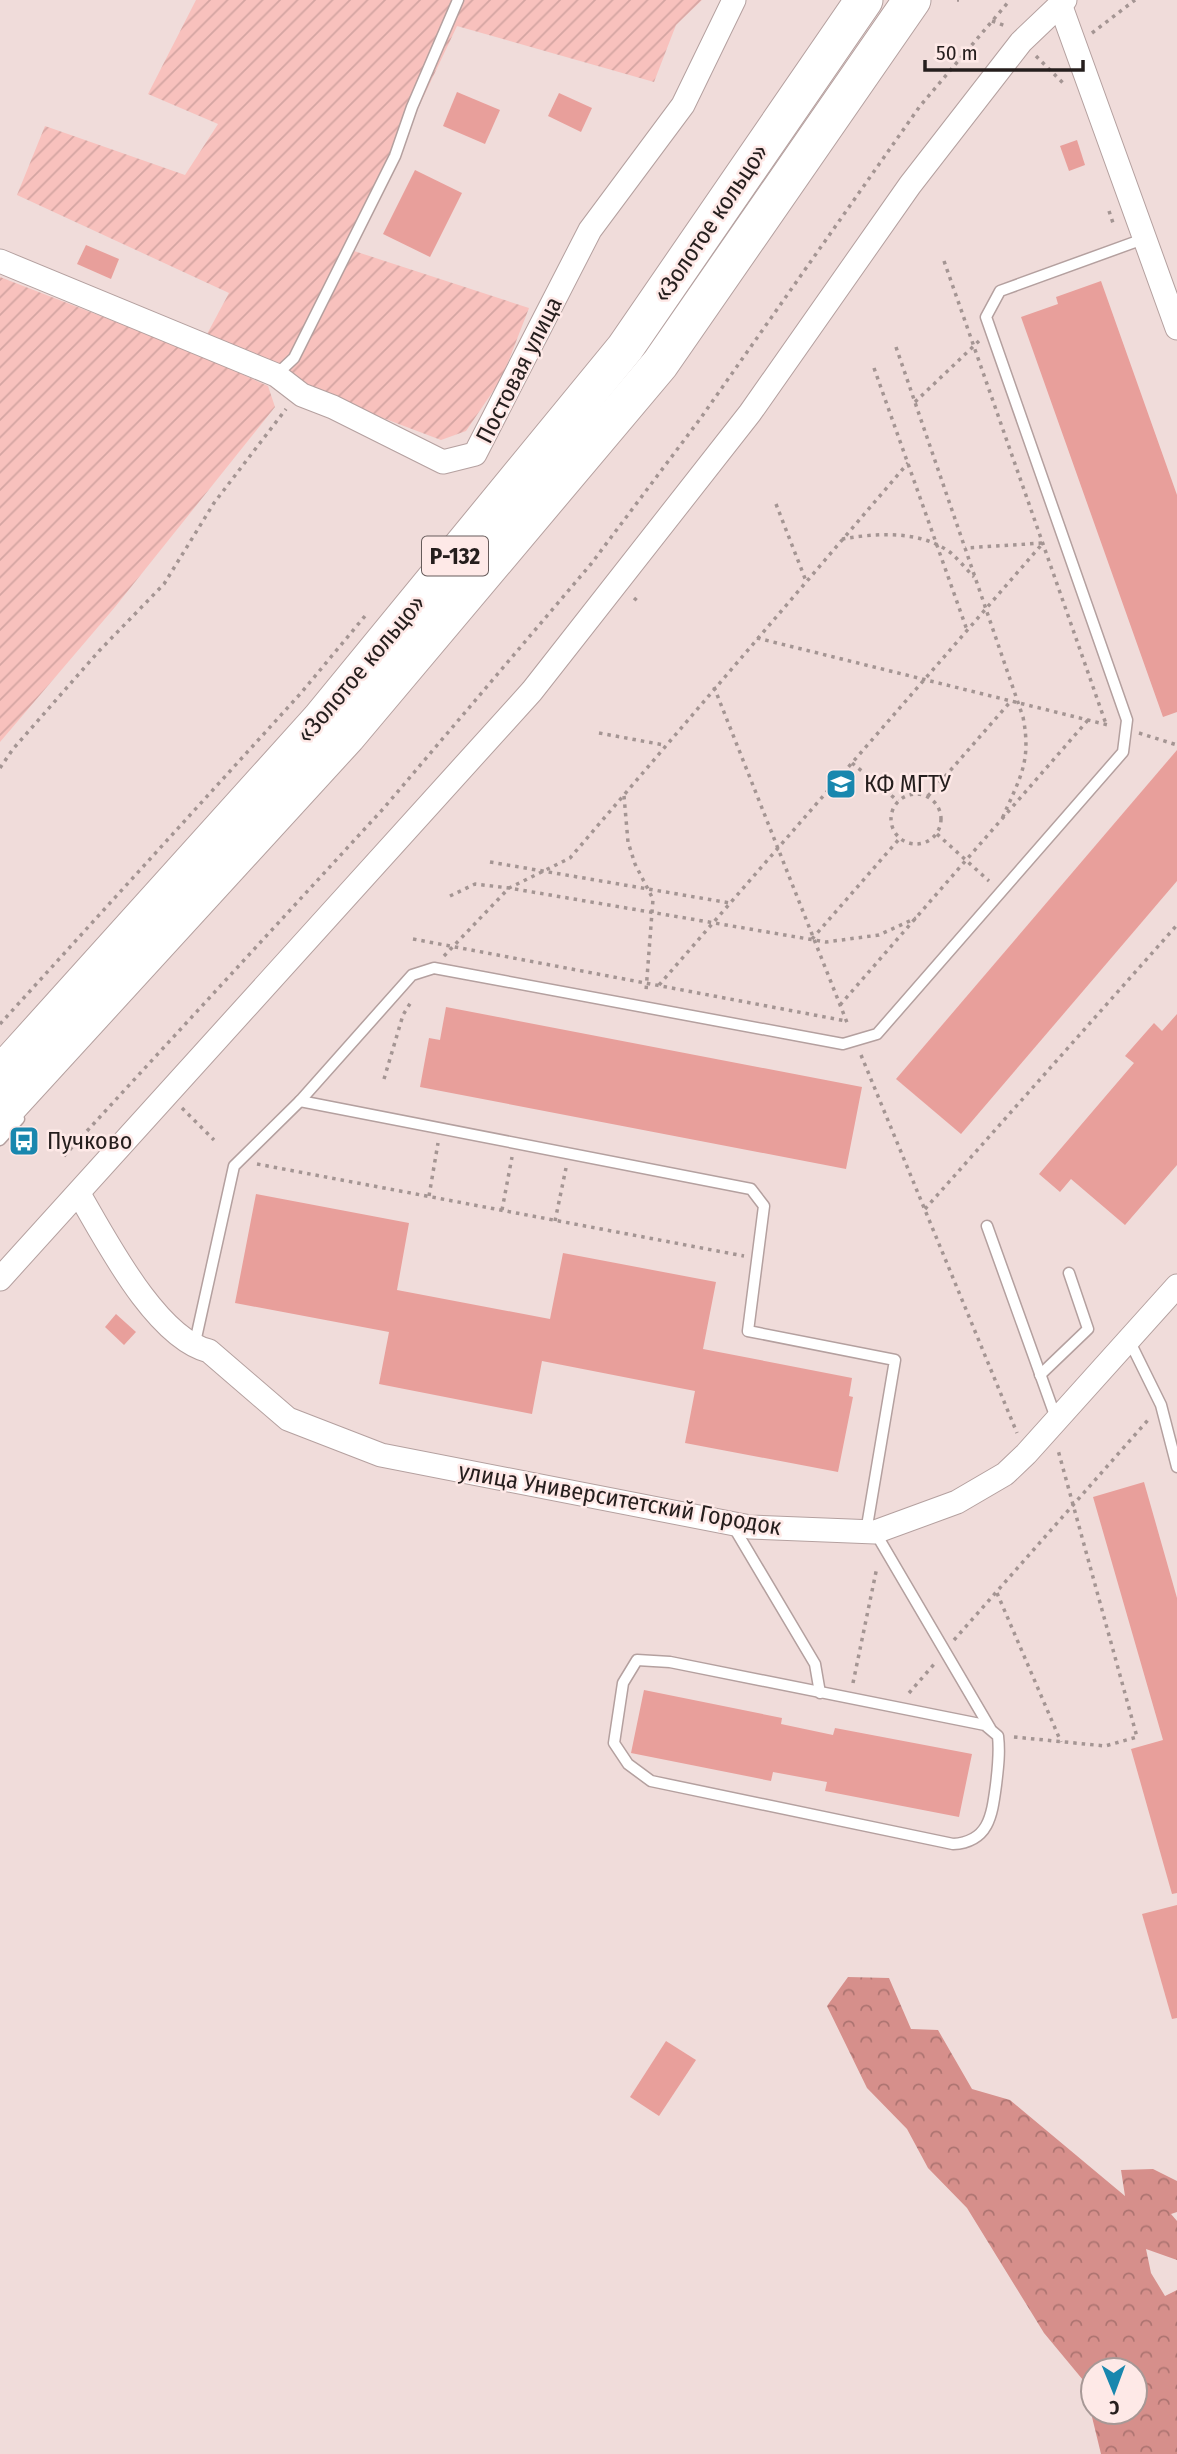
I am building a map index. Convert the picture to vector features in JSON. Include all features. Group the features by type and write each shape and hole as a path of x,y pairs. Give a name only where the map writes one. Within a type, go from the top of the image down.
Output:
{"highway":[{"name":"«Золотое кольцо»","path":"0,1075 320,720 625,348 864,0"},
{"name":"«Золотое кольцо»","path":"52,1056 347,736 660,364 912,0"},
{"name":"Р-132","path":"15,1110 52,1056"}],"street":[{"name":"Постовая улица","path":"0,261 276,375 302,395 333,407 443,462 475,454 590,230 683,105 734,0"},
{"path":"0,1279 532,691 750,413 910,185 1021,42 1063,2 1146,238 1172,299 1177,328"},
{"name":"улица Университетский Городок","path":"79,1194 133,1285 162,1319 194,1347 209,1351 288,1419 381,1455 732,1524 815,1532 875,1535 957,1502 1005,1474 1054,1424 1177,1286"}],"lane":[{"path":"276,375 294,358 395,156 412,107 458,0"},
{"path":"194,1347 234,1166 300,1101 412,975 434,968 843,1044 855,1041 877,1034 1123,752 1127,720 986,317 1000,290 1146,238"},
{"path":"38,1095 52,1056"},
{"path":"300,1101 751,1189 764,1206 748,1331 895,1360 875,1535 995,1733 999,1758 992,1818 973,1841 953,1844 651,1781 628,1764 614,1743 623,1683 637,1660 670,1662 985,1725 995,1733"},
{"path":"0,1140 15,1110"},
{"path":"987,1226 1040,1375 1054,1424"},
{"path":"1040,1375 1088,1329 1069,1273"},
{"path":"1129,1340 1161,1405 1177,1467"},
{"path":"732,1524 815,1664 820,1693"}],"path":[{"path":"64,1156 383,809 591,564 701,419 920,106 1010,0"},
{"path":"1090,34 1135,0"},
{"path":"992,21 1010,27 1021,42 1065,84 1070,97"},
{"path":"1105,200 1114,226"},
{"path":"944,261 1107,724"},
{"path":"915,402 991,330"},
{"path":"896,347 1018,702 1028,742 1027,761 1002,819"},
{"path":"874,368 967,630"},
{"path":"0,768 13,749 99,651 164,584 214,503 285,410 302,395"},
{"path":"384,1079 403,1014 451,946 509,888 570,858 908,463"},
{"path":"776,504 806,581"},
{"path":"842,539 894,535 925,540 950,552 975,579"},
{"path":"965,548 1042,543"},
{"path":"659,985 1042,543"},
{"path":"0,1024 300,693 372,608"},
{"path":"757,638 1107,724 1177,745"},
{"path":"714,687 812,939 1026,1454"},
{"path":"928,796 1012,701"},
{"path":"840,1005 1088,720"},
{"path":"599,733 664,745"},
{"path":"852,763 898,801"},
{"path":"904,795 928,796 942,812 937,834 916,846 895,836 889,813 898,801 904,795"},
{"path":"624,796 628,842 653,899 645,1007"},
{"path":"937,834 1001,892"},
{"path":"812,939 900,838"},
{"path":"490,862 646,886 730,903"},
{"path":"450,896 475,884 509,888 812,939 856,940 879,935 916,918"},
{"path":"925,1209 1177,925"},
{"path":"413,939 846,1021"},
{"path":"429,1196 438,1139 451,1142"},
{"path":"501,1151 513,1154 502,1210"},
{"path":"240,1160 746,1257 748,1245"},
{"path":"555,1221 566,1164"},
{"path":"896,1707 1161,1405"},
{"path":"995,1733 1105,1746 1137,1737 1072,1504 1054,1424"},
{"path":"850,1698 875,1535"},
{"path":"996,1592 1061,1742"}],"green space":[{"path":"848,1977 889,1978 911,2029 938,2030 972,2089 1010,2100 1125,2196 1121,2170 1153,2169 1177,2181 1177,2212 1171,2214 1177,2221 1177,2260 1146,2249 1151,2273 1165,2296 1177,2290 1177,2454 1101,2454 1094,2426 1149,2426 1149,2356 1079,2356 1079,2375 1044,2333 967,2208 928,2168 907,2129 867,2088 827,2006"}],"shaded area":[{"path":"196,0 702,0 676,25 654,82 457,26 351,250 529,308 502,378 466,431 441,440 298,386 274,362 206,336 229,293 17,195 45,126 185,175 218,124 148,94"},
{"path":"0,277 191,351 268,386 275,407 115,607 0,742"}],"building":[{"path":"457,92 500,110 485,144 443,126"},
{"path":"559,93 592,108 581,132 548,116"},
{"path":"1077,140 1085,165 1069,171 1060,146"},
{"path":"415,170 462,193 430,257 383,234"},
{"path":"86,245 119,259 111,279 77,264"},
{"path":"1101,281 1177,495 1177,712 1163,717 1021,317 1058,304 1056,297"},
{"path":"1177,750 1177,881 961,1134 896,1079"},
{"path":"446,1007 862,1087 846,1169 420,1087 429,1038 440,1040"},
{"path":"1177,1014 1177,1165 1125,1225 1071,1179 1060,1192 1039,1174 1134,1063 1125,1056 1154,1023 1162,1031"},
{"path":"256,1194 409,1223 397,1290 550,1319 563,1253 716,1282 703,1349 852,1378 849,1396 853,1397 838,1472 685,1443 695,1391 542,1361 532,1414 379,1384 389,1332 235,1303"},
{"path":"116,1314 136,1332 124,1345 105,1327"},
{"path":"1144,1482 1177,1598 1177,1893 1172,1894 1131,1749 1163,1740 1093,1497"},
{"path":"644,1690 782,1718 781,1724 833,1735 835,1728 972,1754 959,1817 825,1791 827,1782 773,1772 771,1781 631,1753"},
{"path":"1177,1905 1177,2018 1172,2019 1142,1914"},
{"path":"666,2041 696,2060 659,2116 630,2097"}],"place":[{"name":"КФ МГТУ","path":"841,784"},
{"name":"Пучково","path":"24,1141"}]}
